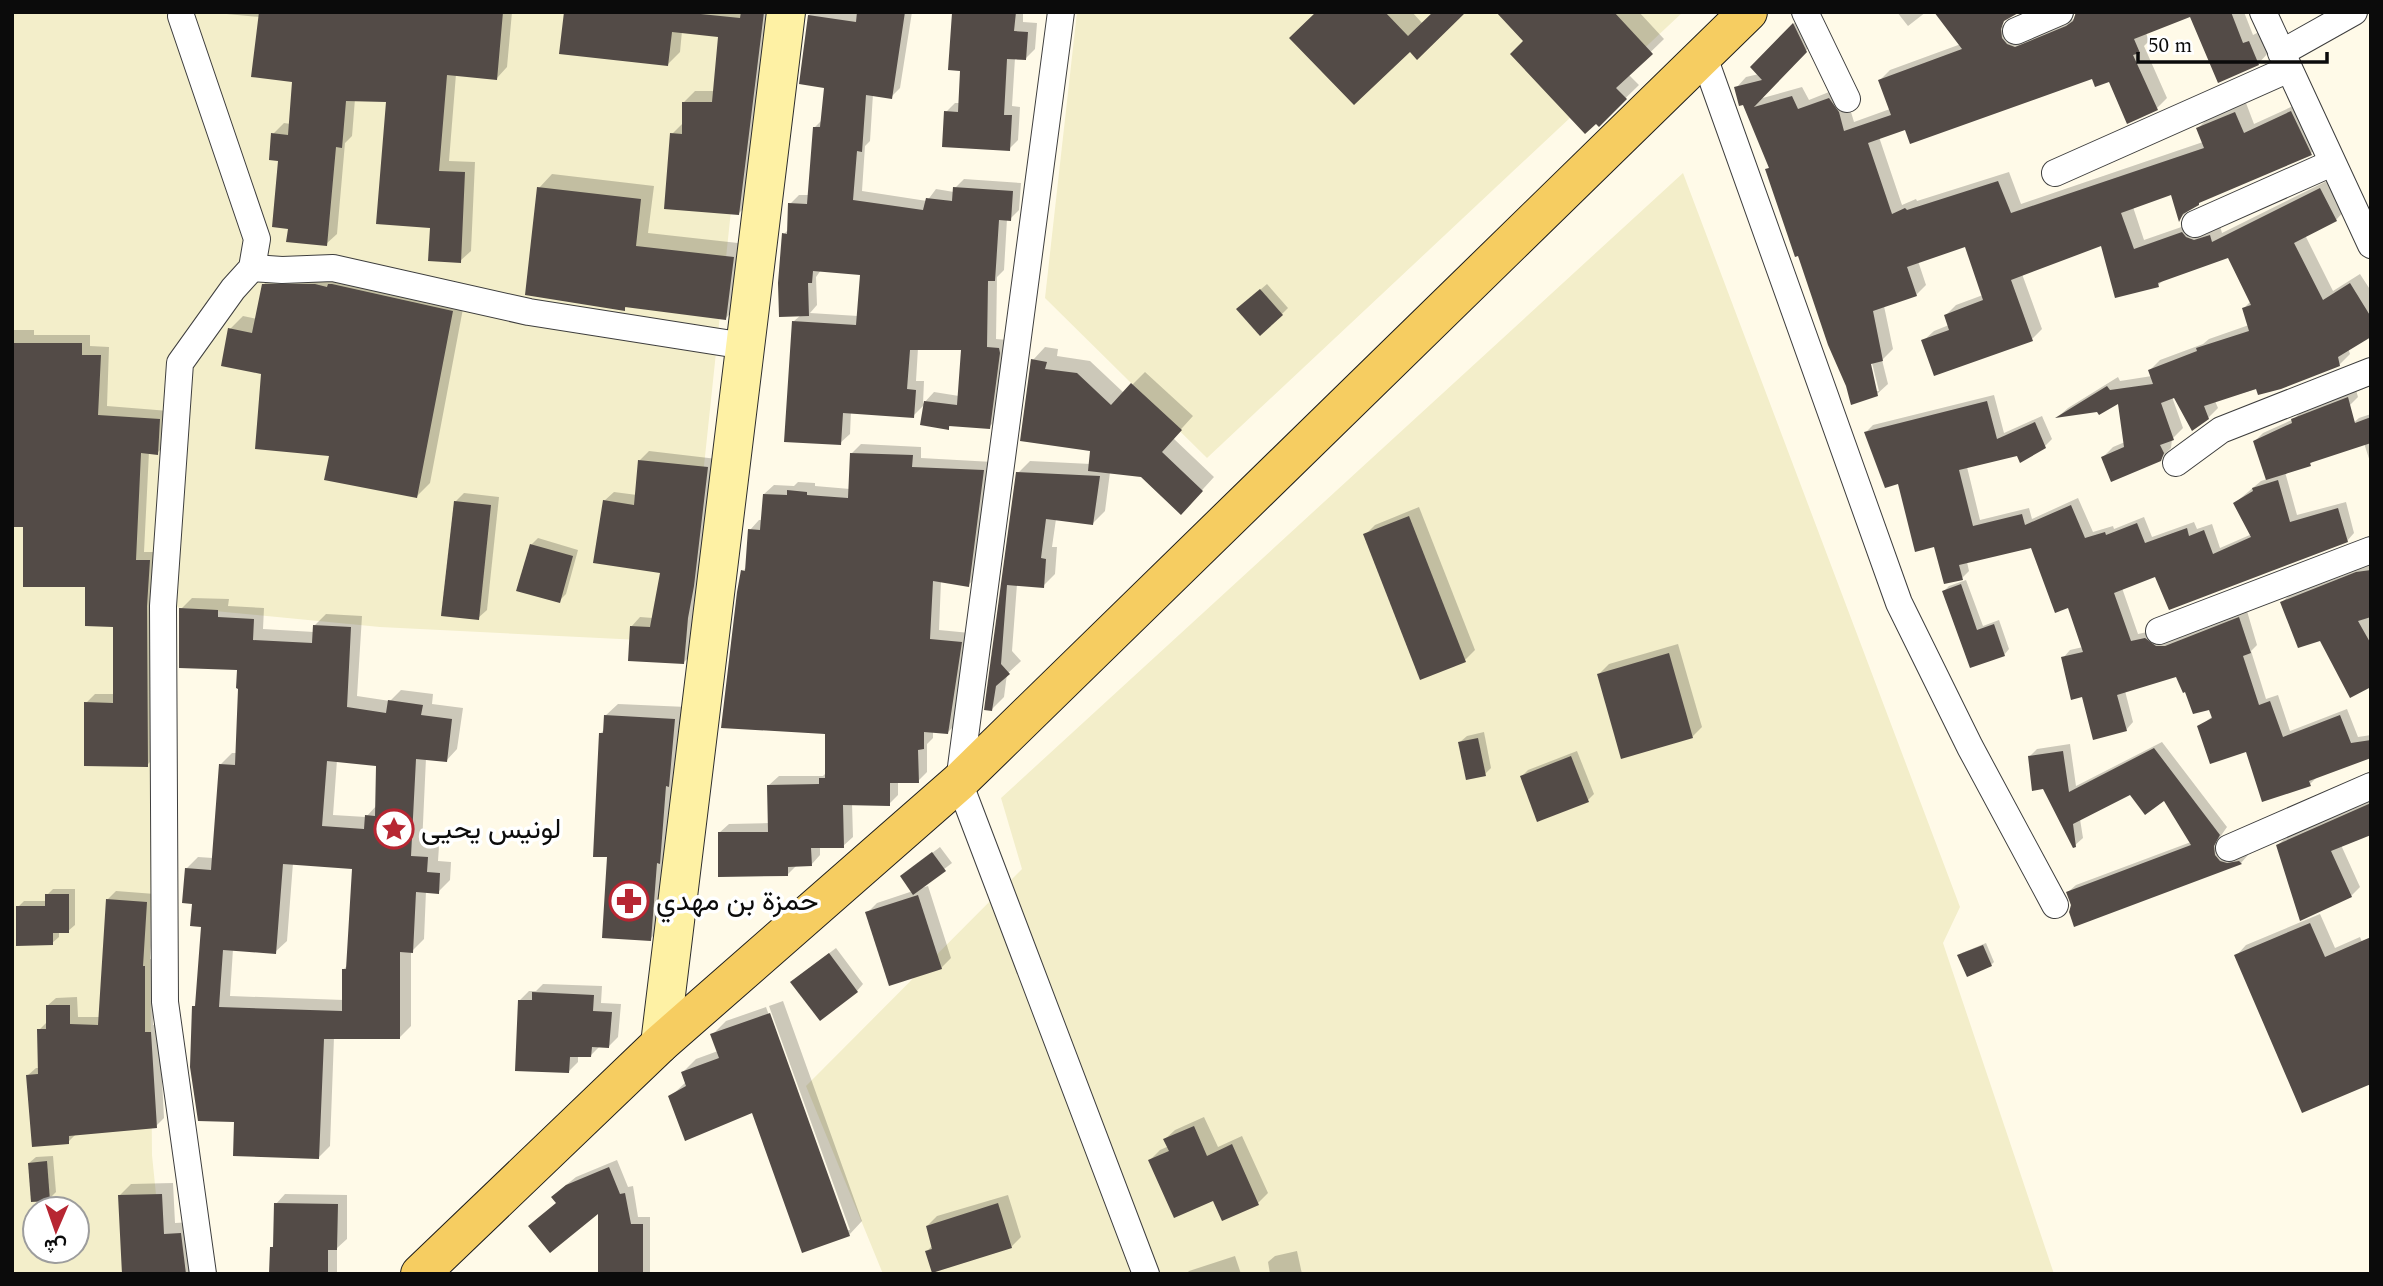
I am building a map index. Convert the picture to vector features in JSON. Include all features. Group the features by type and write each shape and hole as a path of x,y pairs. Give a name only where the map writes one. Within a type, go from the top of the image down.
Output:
{"main road":[{"path":"421,1274 660,1044 959,782 1748,12"}],"street":[{"path":"660,1044 786,12"},
{"path":"1061,12 959,782 1146,1274"},
{"path":"1805,12 1847,99"},
{"path":"2016,31 2060,12"},
{"path":"2263,12 2371,245"},
{"path":"2055,173 2285,61 2354,12"},
{"path":"181,16 257,239 252,268 233,289 180,363 163,606 165,1002 203,1274"},
{"path":"1703,54 1899,603 1970,747 2055,905"},
{"path":"2195,223 2332,163"},
{"path":"252,268 333,268 529,312 745,346"},
{"path":"2175,463 2221,430 2371,371"},
{"path":"2159,631 2371,550"},
{"path":"2229,848 2371,786"}],"shaded area":[{"path":"12,12 752,12 704,466 681,642 380,627 163,606 150,931 152,1155 164,1274 12,1274"},
{"path":"1077,12 1683,12 1207,458 1045,298"},
{"path":"1683,173 1960,907 1943,943 2054,1274 883,1274 806,1086 1022,869 1001,798"}],"building":[{"path":"259,12 503,12 497,80 447,75 439,171 465,172 461,263 428,261 430,228 376,224 386,102 346,101 342,148 336,147 327,246 286,242 288,229 272,227 278,161 269,160 271,133 288,135 292,82 251,77"},
{"path":"564,12 681,12 740,18 741,12 764,12 739,215 664,209 670,133 682,134 682,102 712,102 718,37 672,32 668,66 559,54"},
{"path":"857,12 905,12 892,99 866,95 862,152 857,151 853,200 923,210 926,198 952,201 953,187 1013,191 1011,221 999,220 995,281 988,281 987,347 999,348 1000,353 990,429 949,426 949,430 920,425 924,401 957,405 961,350 910,350 907,389 916,390 914,418 843,413 841,445 784,442 792,321 856,325 860,275 813,271 812,283 808,283 809,316 779,317 778,283 782,233 787,234 788,203 807,204 813,127 820,127 824,88 799,84 808,15 856,22"},
{"path":"1016,12 1014,31 1028,32 1026,60 1007,59 1004,115 1012,115 1010,151 942,147 944,111 958,112 960,71 948,70 952,13"},
{"path":"1316,12 1385,12 1408,36 1433,12 1466,12 1417,60 1410,52 1354,105 1289,38"},
{"path":"1496,12 1614,12 1653,54 1616,88 1627,99 1599,127 1596,124 1585,134 1510,54 1523,41"},
{"path":"1934,12 2020,12 2004,21 2001,29 2002,38 2015,47 2066,26 2073,21 2076,12 2231,12 2243,43 2249,41 2259,65 2218,83 2190,17 2134,39 2140,53 2133,55 2158,110 2127,124 2109,82 2095,87 2092,79 1910,144 1905,130 1868,143 1892,214 1998,181 2011,213 2204,148 2196,128 2235,112 2244,133 2291,111 2312,155 2199,203 2183,214 2179,222 2171,195 2121,213 2134,249 2182,232 2194,240 2210,235 2212,242 2320,188 2337,221 2294,243 2323,300 2350,283 2371,317 2371,337 2338,357 2340,366 2281,389 2258,395 2256,389 2204,406 2209,419 2192,431 2174,398 2161,403 2174,440 2160,445 2164,453 2161,461 2111,482 2101,457 2124,447 2118,404 2099,415 2097,412 2055,418 2107,386 2110,390 2153,384 2148,370 2197,351 2196,348 2249,331 2242,308 2251,305 2228,258 2158,283 2159,287 2115,298 2101,246 2011,280 2033,341 1934,376 1921,340 1949,330 1944,315 1983,300 1965,247 1907,267 1917,296 1873,311 1883,361 1871,364 1878,396 1851,405 1798,256 1795,257 1765,169 1769,168 1743,105 1739,106 1734,87 1762,80 1750,67 1793,23 1807,52 1754,107 1792,96 1798,109 1829,98 1839,112 1844,131 1891,115 1878,80 1962,49"},
{"path":"537,187 641,199 636,246 734,257 726,320 625,307 625,311 525,295"},
{"path":"262,284 315,284 327,287 332,284 453,311 417,498 324,480 329,456 255,449 261,374 221,366 228,328 252,333"},
{"path":"1260,289 1283,315 1260,336 1236,309"},
{"path":"12,343 82,343 82,355 101,355 98,415 160,419 158,455 141,453 136,560 150,560 147,606 148,767 84,766 84,702 113,703 113,627 85,626 85,587 23,587 23,527 12,527"},
{"path":"1031,359 1047,362 1045,369 1077,373 1111,405 1131,383 1182,430 1162,452 1203,491 1181,515 1141,477 1088,471 1090,451 1020,441"},
{"path":"2348,397 2355,423 2371,417 2371,443 2266,480 2253,441 2292,423 2291,419"},
{"path":"1987,401 1997,439 2035,422 2046,448 2020,463 2017,456 1959,470 1973,526 2022,514 2025,525 2071,505 2085,538 2105,532 2106,535 2137,523 2145,543 2187,528 2189,536 2204,530 2213,554 2251,537 2233,503 2253,491 2252,488 2278,480 2290,522 2338,508 2348,542 2169,610 2155,577 2114,593 2131,641 2145,638 2156,646 2165,646 2239,617 2251,653 2243,656 2259,705 2270,701 2283,737 2340,715 2351,743 2371,740 2371,758 2309,781 2311,786 2262,802 2246,752 2210,764 2197,726 2212,718 2209,710 2193,714 2176,677 2117,695 2127,731 2093,740 2082,697 2071,700 2061,657 2083,652 2068,608 2055,613 2031,548 1959,565 1963,580 1944,584 1934,547 1915,552 1898,484 1885,488 1864,432"},
{"path":"850,453 913,455 912,467 984,470 969,587 933,581 930,639 962,642 948,734 924,732 924,749 918,750 919,783 890,783 890,806 843,805 844,848 811,848 812,866 788,867 788,876 718,877 718,832 768,832 767,785 819,784 819,778 825,778 825,734 721,728 737,592 741,570 745,571 748,529 760,530 763,494 787,495 787,490 807,492 807,495 848,498"},
{"path":"638,460 708,467 684,664 628,661 630,626 650,627 660,573 593,563 603,500 634,505"},
{"path":"1016,472 1100,476 1093,525 1046,519 1041,558 1046,559 1044,588 1007,585 1001,664 1010,674 996,686 992,711 984,710"},
{"path":"454,501 491,505 479,620 441,616"},
{"path":"1409,516 1466,662 1420,680 1363,534"},
{"path":"530,544 573,556 560,603 516,591"},
{"path":"2371,570 2371,617 2358,621 2371,644 2371,687 2350,698 2320,641 2298,648 2280,602 2356,572"},
{"path":"1961,584 1977,630 1994,624 2005,656 1970,668 1942,591"},
{"path":"179,608 218,610 218,617 254,619 253,640 312,643 313,625 351,627 347,707 386,713 388,700 423,705 421,715 452,719 447,762 416,759 411,856 428,857 427,872 440,873 439,894 416,892 413,953 400,952 400,1039 324,1039 319,1159 233,1156 234,1122 198,1121 190,1067 192,1006 195,1006 201,927 190,926 192,904 182,903 185,868 211,870 219,764 235,765 238,689 237,670 179,668","holes":["327,761 376,766 375,816 365,815 364,829 322,826","283,864 352,869 346,969 342,969 342,1011 219,1007 223,950 276,954"]},
{"path":"1669,653 1693,738 1621,759 1597,674"},
{"name":"حمزة بن مهدي","path":"604,715 675,719 660,864 657,863 651,941 602,938 607,857 593,857 599,733 603,733"},
{"path":"1478,738 1486,776 1466,780 1458,742"},
{"path":"2154,748 2220,835 2214,846 2215,855 2220,861 2239,861 2242,864 2074,927 2066,892 2191,845 2164,801 2145,815 2130,795 2073,824 2076,847 2073,848 2043,789 2032,791 2028,756 2063,751 2069,792"},
{"path":"1571,756 1589,802 1537,822 1520,776"},
{"path":"2371,803 2371,835 2331,851 2352,897 2300,921 2276,845"},
{"path":"932,852 946,871 913,895 900,876"},
{"path":"45,894 69,894 69,933 53,933 53,945 16,946 16,906 45,906"},
{"path":"918,895 942,969 889,986 865,912"},
{"path":"106,899 147,902 143,966 145,1032 151,1032 157,1128 69,1136 69,1144 32,1147 26,1075 38,1074 37,1029 46,1029 46,1005 70,1005 70,1024 98,1025"},
{"path":"2310,923 2325,957 2371,937 2371,1084 2302,1113 2234,955"},
{"path":"1983,945 1992,966 1967,977 1957,955"},
{"path":"829,953 858,992 820,1021 790,982"},
{"path":"532,992 594,995 593,1011 612,1012 609,1048 592,1047 591,1057 570,1057 569,1073 515,1071 518,1000 532,1000"},
{"path":"770,1013 850,1236 802,1253 752,1113 685,1141 668,1096 686,1086 681,1072 719,1058 710,1034"},
{"path":"1194,1126 1207,1156 1232,1144 1259,1205 1222,1221 1213,1201 1174,1218 1148,1160 1169,1151 1163,1139"},
{"path":"47,1161 50,1195 30,1195 28,1163"},
{"path":"609,1167 620,1194 625,1193 631,1224 643,1224 643,1274 598,1274 598,1214 550,1253 528,1226 556,1203 551,1197 566,1185"},
{"path":"162,1194 164,1234 181,1233 186,1274 122,1274 118,1195"},
{"path":"274,1203 338,1204 337,1250 328,1250 328,1274 269,1274"},
{"path":"998,1203 1012,1248 932,1273 925,1251 932,1249 926,1226"}],"place":[{"name":"لونيس يحيى","path":"394,829"},
{"name":"حمزة بن مهدي","path":"629,901"}]}
